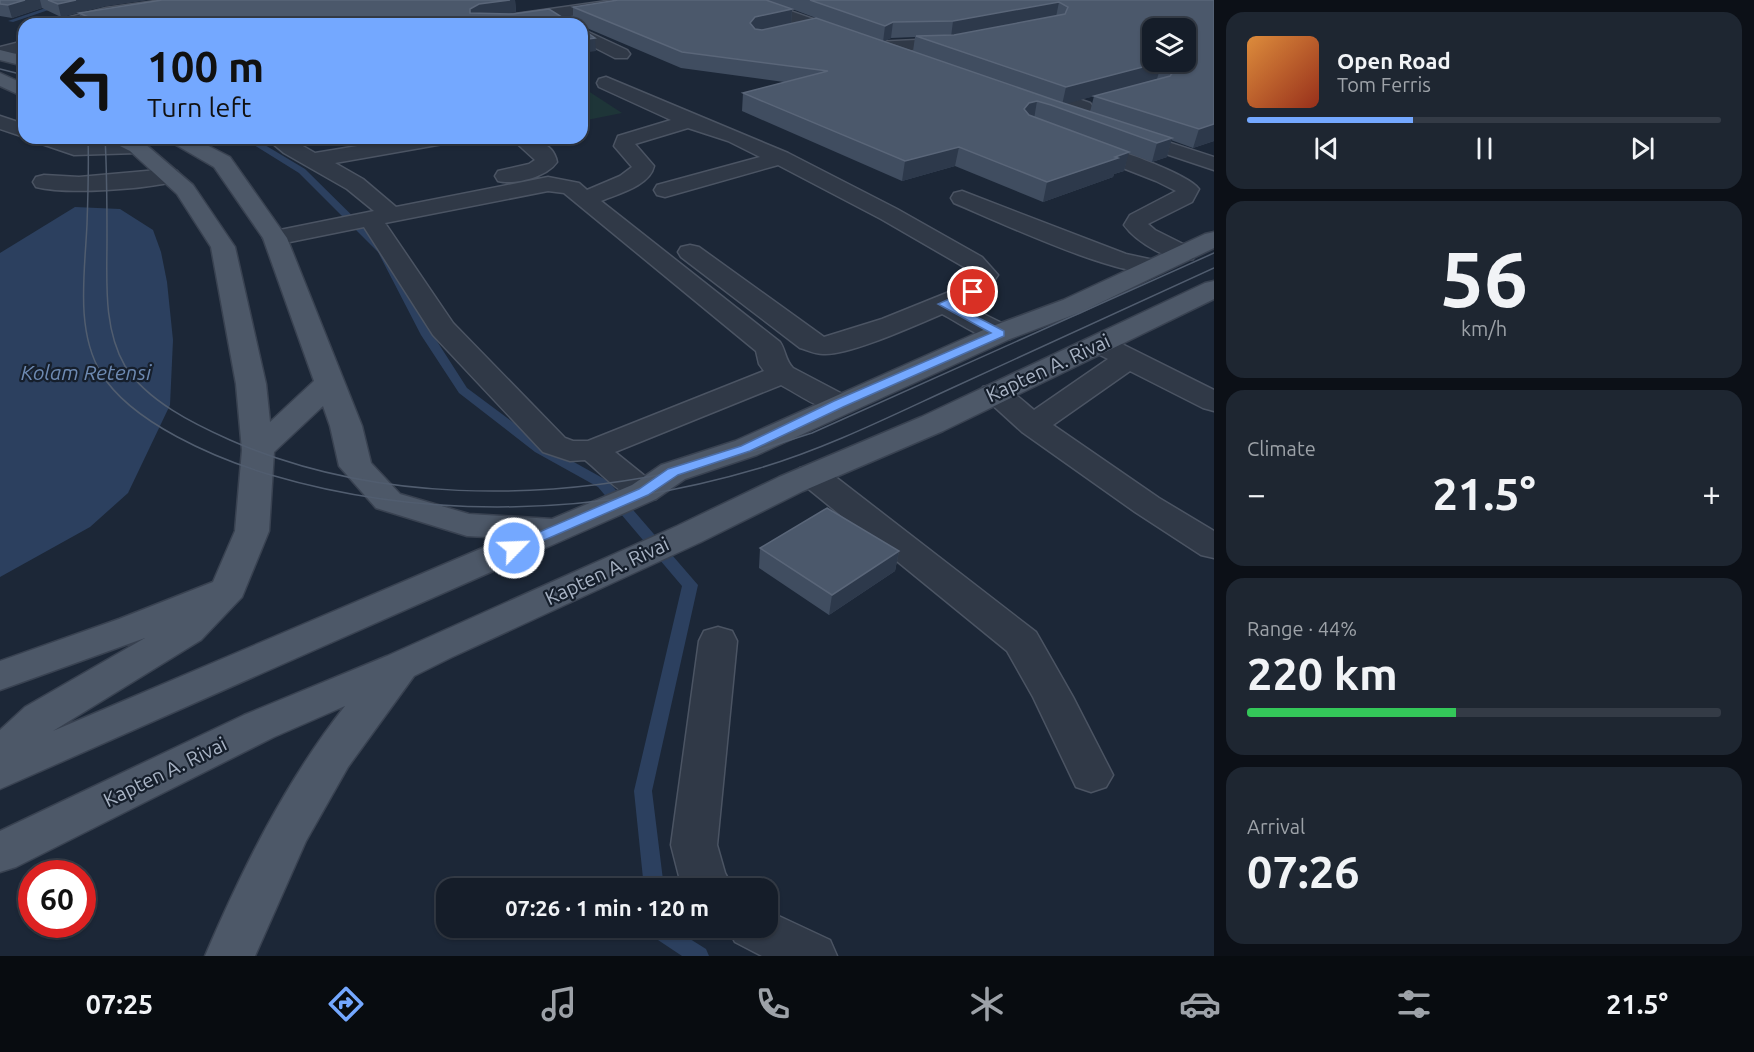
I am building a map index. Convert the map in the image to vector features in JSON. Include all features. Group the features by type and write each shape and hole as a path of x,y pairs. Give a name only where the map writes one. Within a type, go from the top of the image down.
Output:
{"main road":[{"path":"0,54 18,60"},
{"path":"0,79 18,88"},
{"path":"130,144 177,183 234,222 275,238"},
{"path":"189,144 222,162 275,238 346,426 355,466 388,501 467,525 567,525"},
{"path":"0,755 40,718 187,630 230,588 252,531 258,450 251,384 223,247 177,183"},
{"path":"0,772 637,495 673,472 746,448 1000,333 1072,306 1211,241"},
{"name":"Kapten A. Rivai","path":"0,853 259,726 401,666 812,475 932,424 1212,292"},
{"path":"258,450 330,383"},
{"path":"0,676 133,628 230,588"},
{"path":"230,956 256,894 307,797 362,714 401,666"}],"street":[{"path":"87,18 196,0"},
{"path":"523,0 551,18"},
{"path":"523,18 647,0"},
{"path":"744,0 919,63 940,59 954,60"},
{"path":"782,34 816,26"},
{"path":"588,37 621,54"},
{"path":"874,47 974,41"},
{"path":"0,54 18,48"},
{"path":"606,83 689,121 735,137 780,158 889,214 973,262 985,274 973,292 892,325 834,345 822,346 810,342 690,252"},
{"path":"1083,107 1007,87 1061,113 1214,164"},
{"path":"1061,113 1105,102"},
{"path":"585,199 628,181 642,171 643,166 624,146 625,140 689,121"},
{"path":"0,122 18,129"},
{"path":"1106,128 1143,129 1214,153"},
{"path":"1066,139 1164,176 1188,189 1184,197 1138,220 1136,225 1139,230 1184,254"},
{"path":"60,144 74,149 113,144"},
{"path":"284,144 342,175 375,215 443,329 554,445 570,451 593,450 783,374"},
{"path":"313,160 408,144"},
{"path":"275,238 375,215 536,170 543,166 545,156 529,144"},
{"path":"665,190 780,158"},
{"path":"44,182 177,183"},
{"path":"375,215 548,184 571,188 770,348 774,364 783,374 839,404"},
{"path":"962,198 1120,261 1154,267"},
{"path":"1145,217 1211,241"},
{"path":"943,304 1000,333"},
{"path":"1101,343 1214,402"},
{"path":"1033,425 1128,359"},
{"path":"994,393 1033,425 1147,505 1214,547"},
{"path":"593,450 637,495"},
{"path":"812,475 1022,642 1053,697 1091,775"},
{"path":"702,878 694,845 718,641"},
{"path":"775,938 812,956"}],"green space":[{"path":"588,91 622,113 588,120"}],"water":[{"name":"Kolam Retensi","path":"75,207 120,209 153,230 161,252 167,282 173,340 170,405 128,493 90,527 0,577 0,253"}],"building":[{"path":"0,0 25,0 8,5 0,4"},
{"path":"48,0 76,0 58,4"},
{"path":"162,0 510,0 479,4 470,9 470,13 513,14 549,9 563,18 91,18 79,13"},
{"path":"618,0 766,0 792,9 755,17 750,23 755,29 762,30 816,18 1172,138 1157,143 1037,101 1029,103 1024,109 1029,115 1129,152 1115,157 1118,158 1047,182 959,147 905,161 743,93 828,71 682,52 573,7"},
{"path":"810,0 1214,0 1214,124 1199,129 1094,96 1170,76 1173,72 1196,72 1196,18 1142,18 1142,67 1066,87 916,36 954,35 1065,14 1068,7 1059,2 953,21 893,22 885,26"},
{"path":"827,508 899,551 832,595 760,548"}],"waterway":[{"path":"20,18 75,0"},
{"path":"11,21 18,19"},
{"path":"257,144 302,171 382,251 427,335 463,390 540,449 603,484 690,585 643,791 653,878"},
{"path":"671,938 699,956"}],"tram line":[{"path":"0,69 18,74"},
{"path":"88,144 85,319 93,356 101,373 115,391 154,423 177,437 226,459 271,475 331,490 392,500 454,506 516,507 578,503 639,496 700,484 760,468 858,431 1214,268"},
{"path":"105,144 108,304 118,351 134,379 158,401 172,410 230,440 285,461 341,476 399,486 518,491 577,487 692,468 737,456 812,433 1214,253"}],"route":[{"path":"514,548 644,492 673,472 746,448 1000,333 943,304 973,292"}]}
